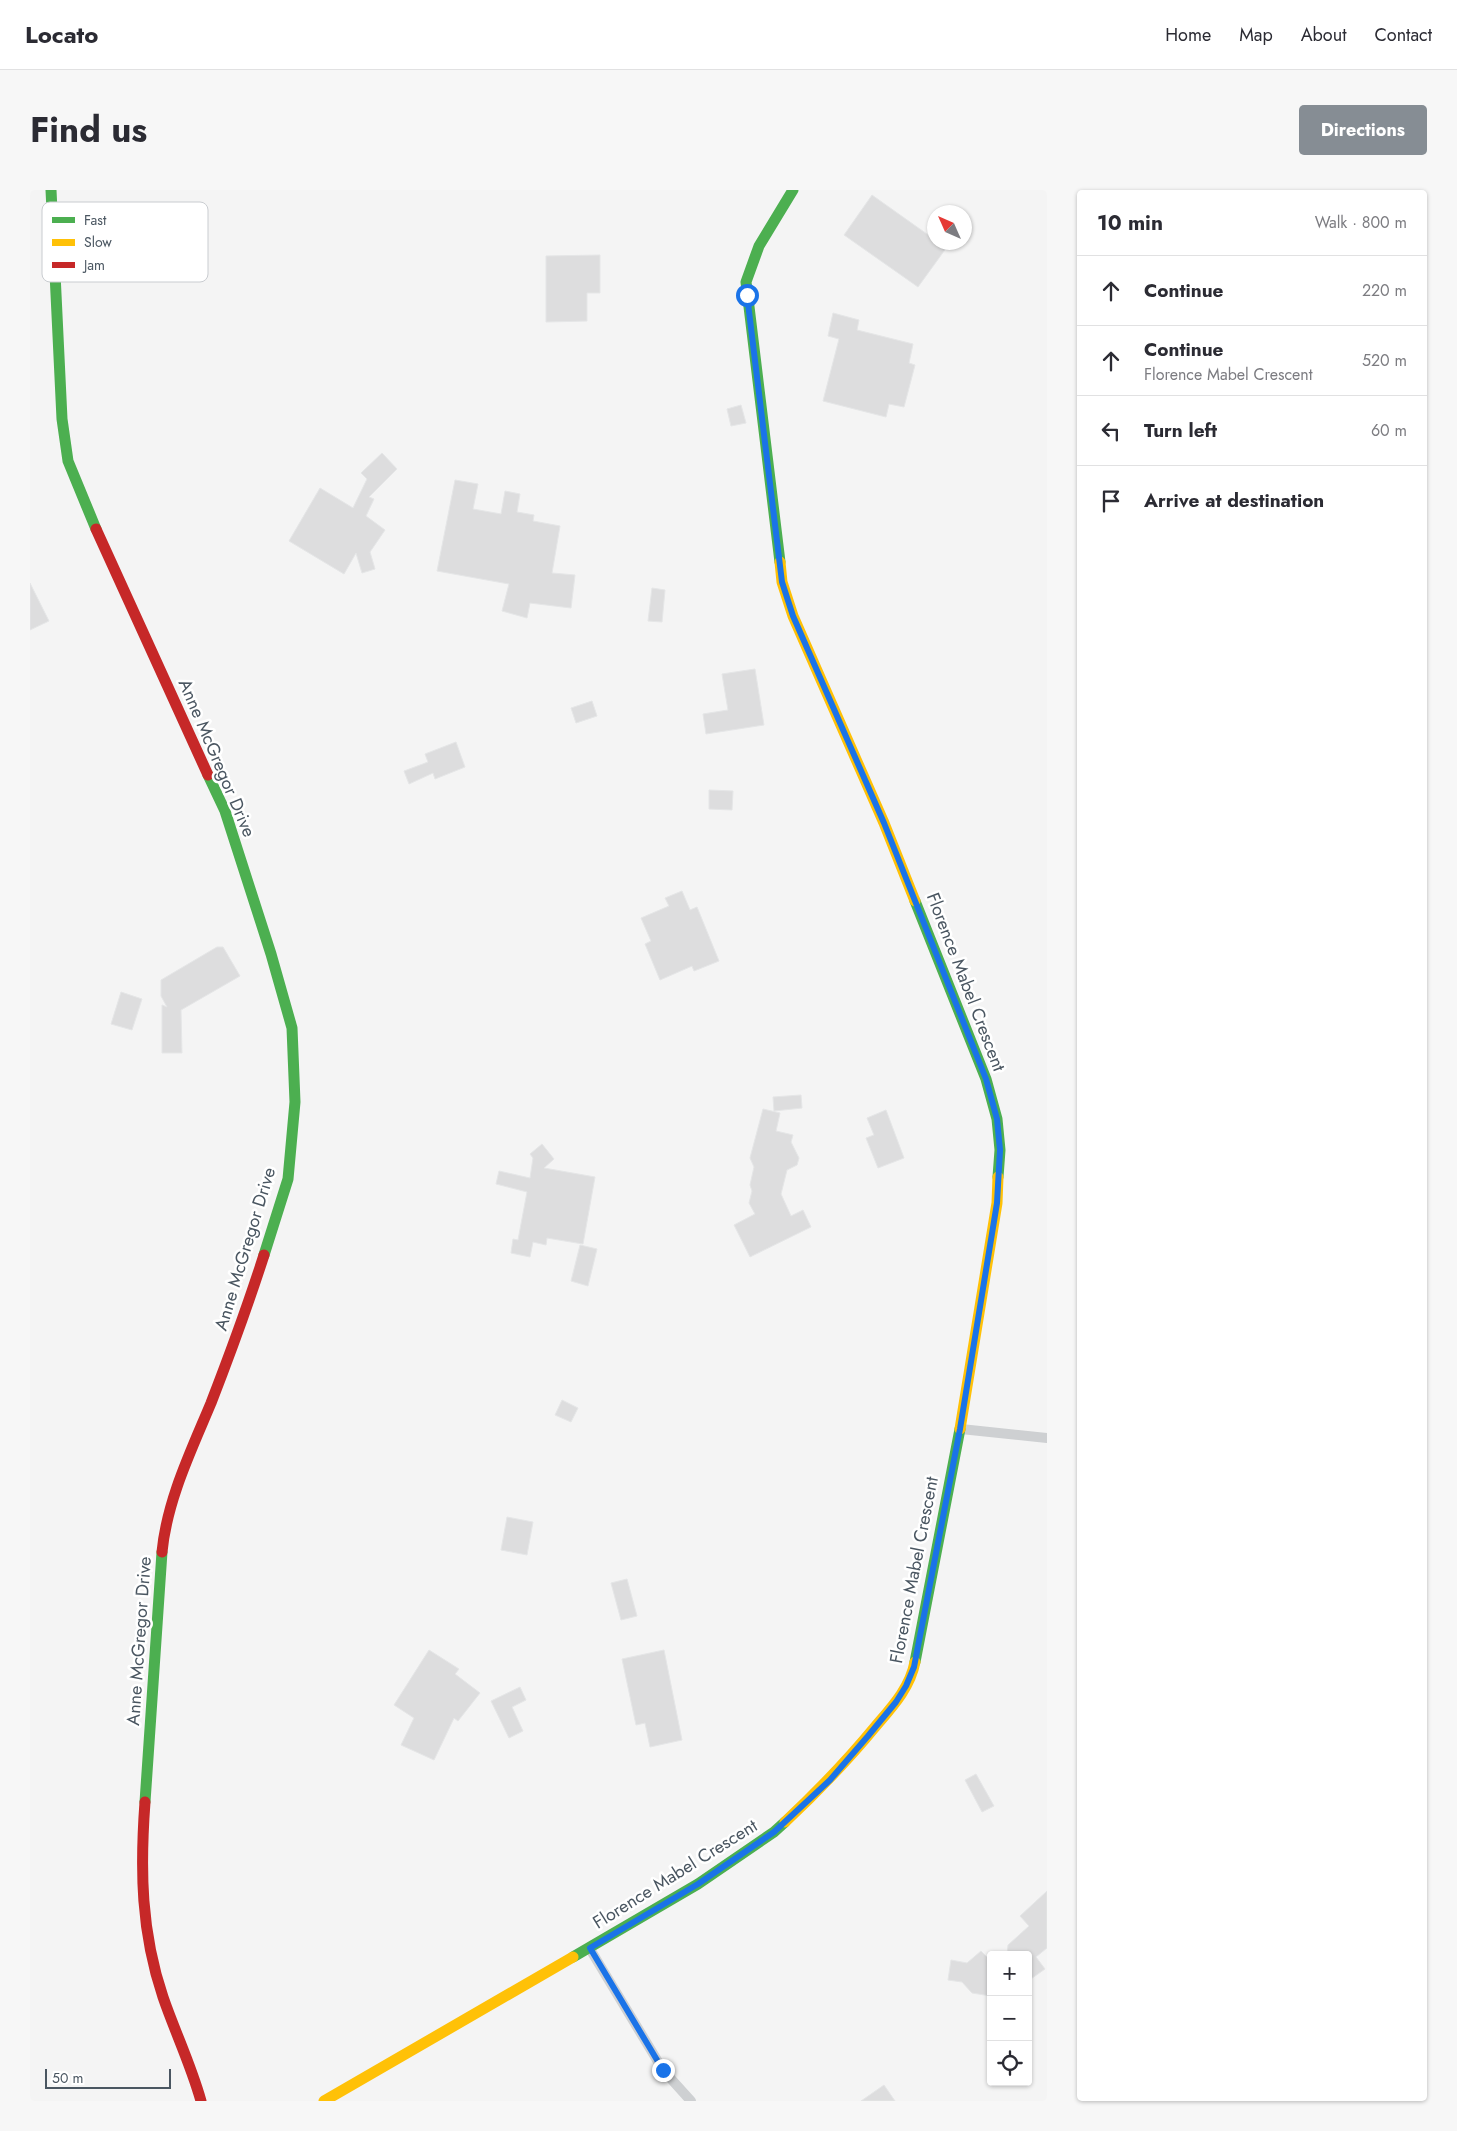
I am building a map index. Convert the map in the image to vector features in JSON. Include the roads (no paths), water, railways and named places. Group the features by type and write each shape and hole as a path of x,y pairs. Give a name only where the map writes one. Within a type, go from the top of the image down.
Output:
{"street":[{"name":"Florence Mabel Crescent","path":"324,2101 698,1884 774,1832 830,1780 896,1702 906,1686 914,1667 960,1429 997,1203 1000,1150 997,1119 986,1079 884,823 793,616 782,582 746,282 749,266 793,190"},
{"name":"Anne McGregor Drive","path":"55,282 62,419 68,461 86,507 224,811 271,954 292,1028 295,1102 288,1179 239,1332 175,1492 164,1533 158,1592 142,1856 147,1937 163,1997 195,2079 201,2101"}],"lane":[{"path":"960,1429 1047,1438"},
{"path":"590,1948 663,2070 692,2101"}]}
